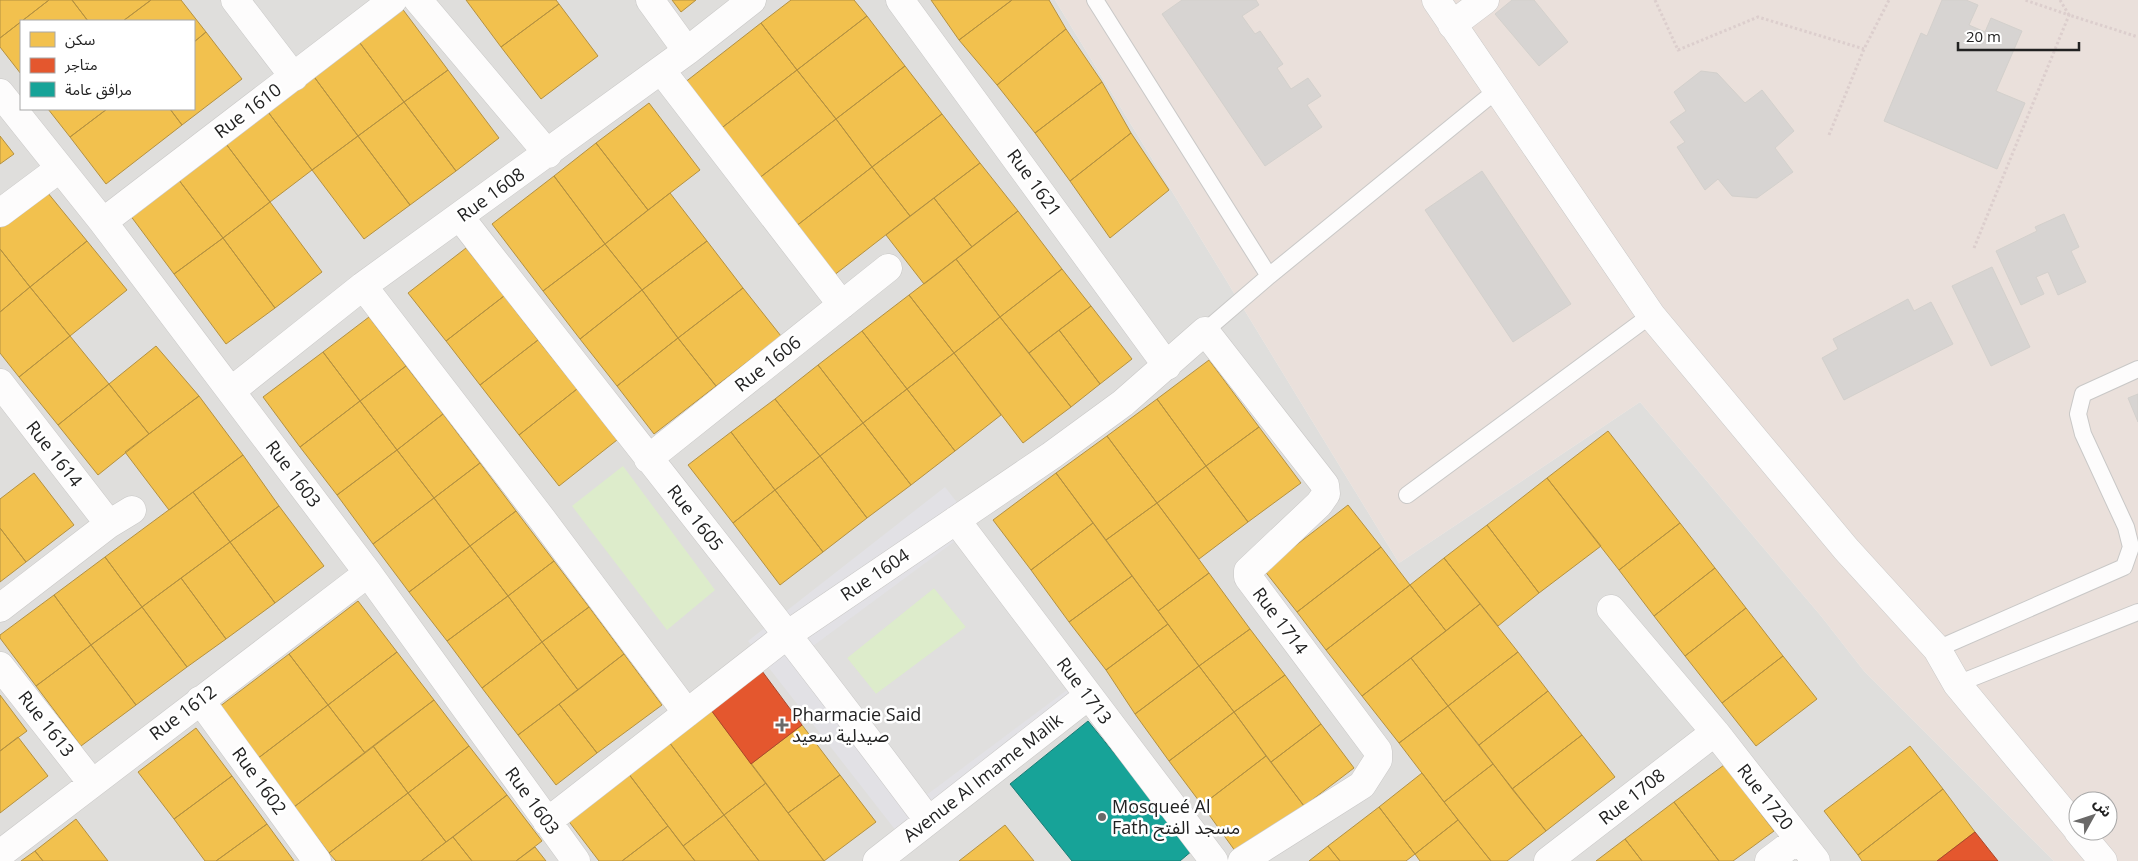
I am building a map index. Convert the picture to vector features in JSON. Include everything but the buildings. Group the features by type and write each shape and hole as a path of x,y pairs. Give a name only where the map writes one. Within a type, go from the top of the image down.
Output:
{"street":[{"path":"235,0 294,77"},
{"name":"Rue 1610","path":"102,222 393,0"},
{"path":"418,0 548,154"},
{"path":"650,0 687,52"},
{"name":"Rue 1608","path":"230,391 363,286 687,52 752,0"},
{"name":"Rue 1621","path":"900,0 1167,366"},
{"path":"1436,0 1651,315 1846,550 1936,649 1957,684 2068,819"},
{"path":"1452,25 1485,0"},
{"path":"661,70 842,305"},
{"name":"Rue 1603","path":"0,93 102,222 368,573 576,861"},
{"path":"0,213 59,169"},
{"name":"Rue 1605","path":"460,217 788,635 928,820"},
{"name":"Rue 1606","path":"648,459 888,268"},
{"path":"363,286 542,519 687,713"},
{"name":"Rue 1604","path":"547,822 788,635 1052,455 1123,403 1205,331"},
{"name":"Rue 1714","path":"1205,331 1325,485 1326,494 1319,504 1248,570 1248,577 1378,751 1378,760 1362,785 1242,861"},
{"name":"Rue 1614","path":"0,383 109,524"},
{"path":"0,608 109,524 132,510"},
{"name":"Rue 1713","path":"956,520 1214,861"},
{"name":"Rue 1612","path":"0,854 368,573"},
{"name":"Rue 1720","path":"1611,609 1715,732 1816,861"},
{"name":"Rue 1613","path":"0,666 92,783"},
{"name":"Avenue Al Imame Malik","path":"886,858 928,820 1088,696"},
{"name":"Rue 1602","path":"200,700 317,861"},
{"name":"Rue 1708","path":"1548,861 1715,732"},
{"path":"1769,861 1798,839"},
{"path":"2086,841 2103,861"}],"lane":[{"path":"1095,0 1269,276"},
{"path":"1205,331 1269,276 1498,90"},
{"path":"1406,495 1651,315"},
{"path":"1936,649 2124,567 2132,547 2126,527 2083,434 2078,414 2083,394 2138,369"},
{"path":"1957,684 2138,612"}],"path":[{"path":"1655,0 1678,50 1758,17 1864,49"},
{"path":"1829,135 1864,49 1889,0"},
{"path":"2025,0 2138,37"},
{"path":"2060,0 2069,15"},
{"path":"1974,248 2069,15"}],"shaded area":[{"path":"0,0 1055,0 1399,563 1640,402 1821,616 1864,671 2054,861 0,861"},
{"path":"1055,0 2138,0 2138,861 2054,861 1864,671 1821,616 1640,402 1399,563"},
{"path":"945,487 1108,697 911,850 748,641","holes":["955,541 1067,690 921,799 809,649"]},
{"path":"955,540 1068,690 921,799 809,649","holes":["934,588 966,627 876,694 847,658"]}],"green space":[{"path":"623,466 715,590 667,630 572,506"},
{"path":"934,588 966,627 876,694 847,658"}],"place":[{"name":"Pharmacie Said صيدلية سعيد","path":"782,725"},
{"name":"Mosqueé Al Fath مسجد الفتح","path":"1102,817"}]}
